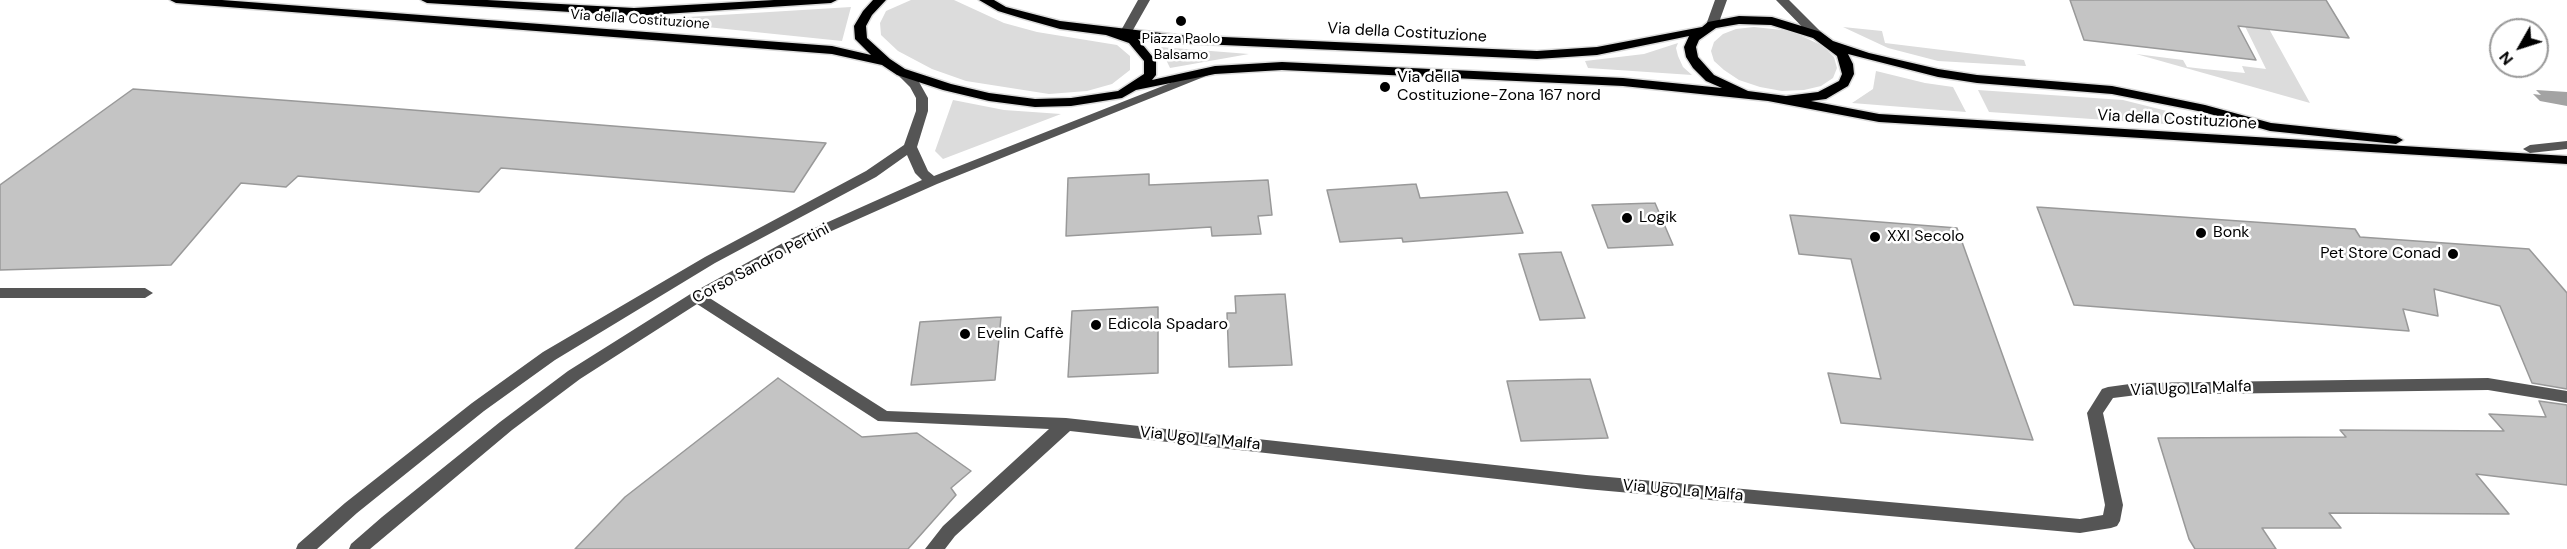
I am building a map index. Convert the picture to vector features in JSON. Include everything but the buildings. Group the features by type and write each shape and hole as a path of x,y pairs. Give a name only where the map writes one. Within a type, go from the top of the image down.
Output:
{"main road":[{"name":"Via della Costituzione","path":"176,0 832,50 886,62"},
{"name":"Via della Costituzione","path":"426,0 634,12 831,0"},
{"path":"880,0 867,13 860,26 861,39 886,62 901,72 989,97 1035,103 1071,102 1122,94 1150,75 1150,62 1133,40 1108,32 1060,25 1024,16 985,0"},
{"name":"Via della Costituzione","path":"1108,32 1178,39 1537,55 1623,47 1739,20 1772,21 1817,35 1833,45 1865,56 1938,73 1977,79 2112,90 2205,109 2271,127 2393,140 2567,151"},
{"path":"1707,28 1694,38 1690,47 1692,57 1699,68 1726,87 1766,98"},
{"path":"1134,87 1242,66 1282,66 1669,86 1786,100 1821,96 1844,83 1848,74 1847,64 1842,54 1833,45"},
{"name":"Via della Costituzione","path":"1786,100 1879,118 2567,160"}],"street":[{"path":"1125,34 1144,0"},
{"path":"1707,28 1721,0"},
{"path":"1782,0 1817,35"},
{"name":"Corso Sandro Pertini","path":"358,549 497,433 574,375 697,297 795,242 932,181 1085,119 1215,70"},
{"path":"901,72 915,85 922,98 922,111 910,147 922,173 932,181"},
{"path":"1085,119 1122,94"},
{"path":"2530,149 2567,145"},
{"name":"Corso Sandro Pertini","path":"305,549 369,494 478,407 549,356 710,260 871,174 910,147"},
{"path":"0,293 145,293"},
{"name":"Via Ugo La Malfa","path":"697,297 884,417 1066,424 1586,482 2080,526 2111,521 2114,505 2095,413 2108,393 2137,388 2488,384 2567,397"},
{"path":"934,549 949,531 1066,424"}],"shaded area":[{"path":"911,0 954,0 1004,23 1037,32 1117,45 1130,56 1130,70 1112,84 1087,91 1049,94 966,81 932,69 898,51 881,35 880,23 886,11"},
{"path":"2232,0 2253,0 2310,103 2136,54 2183,60 2187,67 2204,69 2245,73 2242,66 2266,69"},
{"path":"851,7 842,41 639,20"},
{"path":"1754,27 1791,31 1823,46 1834,57 1837,68 1833,78 1821,86 1804,90 1782,91 1739,80 1714,61 1711,51 1714,42 1723,34 1736,29"},
{"path":"1843,27 1882,31 1885,43 2024,60 2026,66 1938,61 1888,48"},
{"path":"1678,43 1676,48 1678,56 1683,67 1692,75 1588,68 1585,61 1644,54"},
{"path":"1160,47 1249,54 1170,68"},
{"path":"1876,71 1953,87 1966,112 1852,103 1873,89"},
{"path":"1978,90 2123,100 2239,129 1989,112"},
{"path":"2536,90 2567,92 2567,106 2540,101 2533,94 2541,95"},
{"path":"953,100 1004,110 1061,114 943,159 935,151"}],"place":[{"name":"Piazza Paolo Balsamo","path":"1181,21"},
{"name":"Via della Costituzione-Zona 167 nord","path":"1385,87"},
{"name":"Logik","path":"1627,218"},
{"name":"Bonk","path":"2201,233"},
{"name":"XXI Secolo","path":"1875,237"},
{"name":"Pet Store Conad","path":"2453,254"},
{"name":"Edicola Spadaro","path":"1096,325"},
{"name":"Evelin Caffè","path":"965,334"}]}
